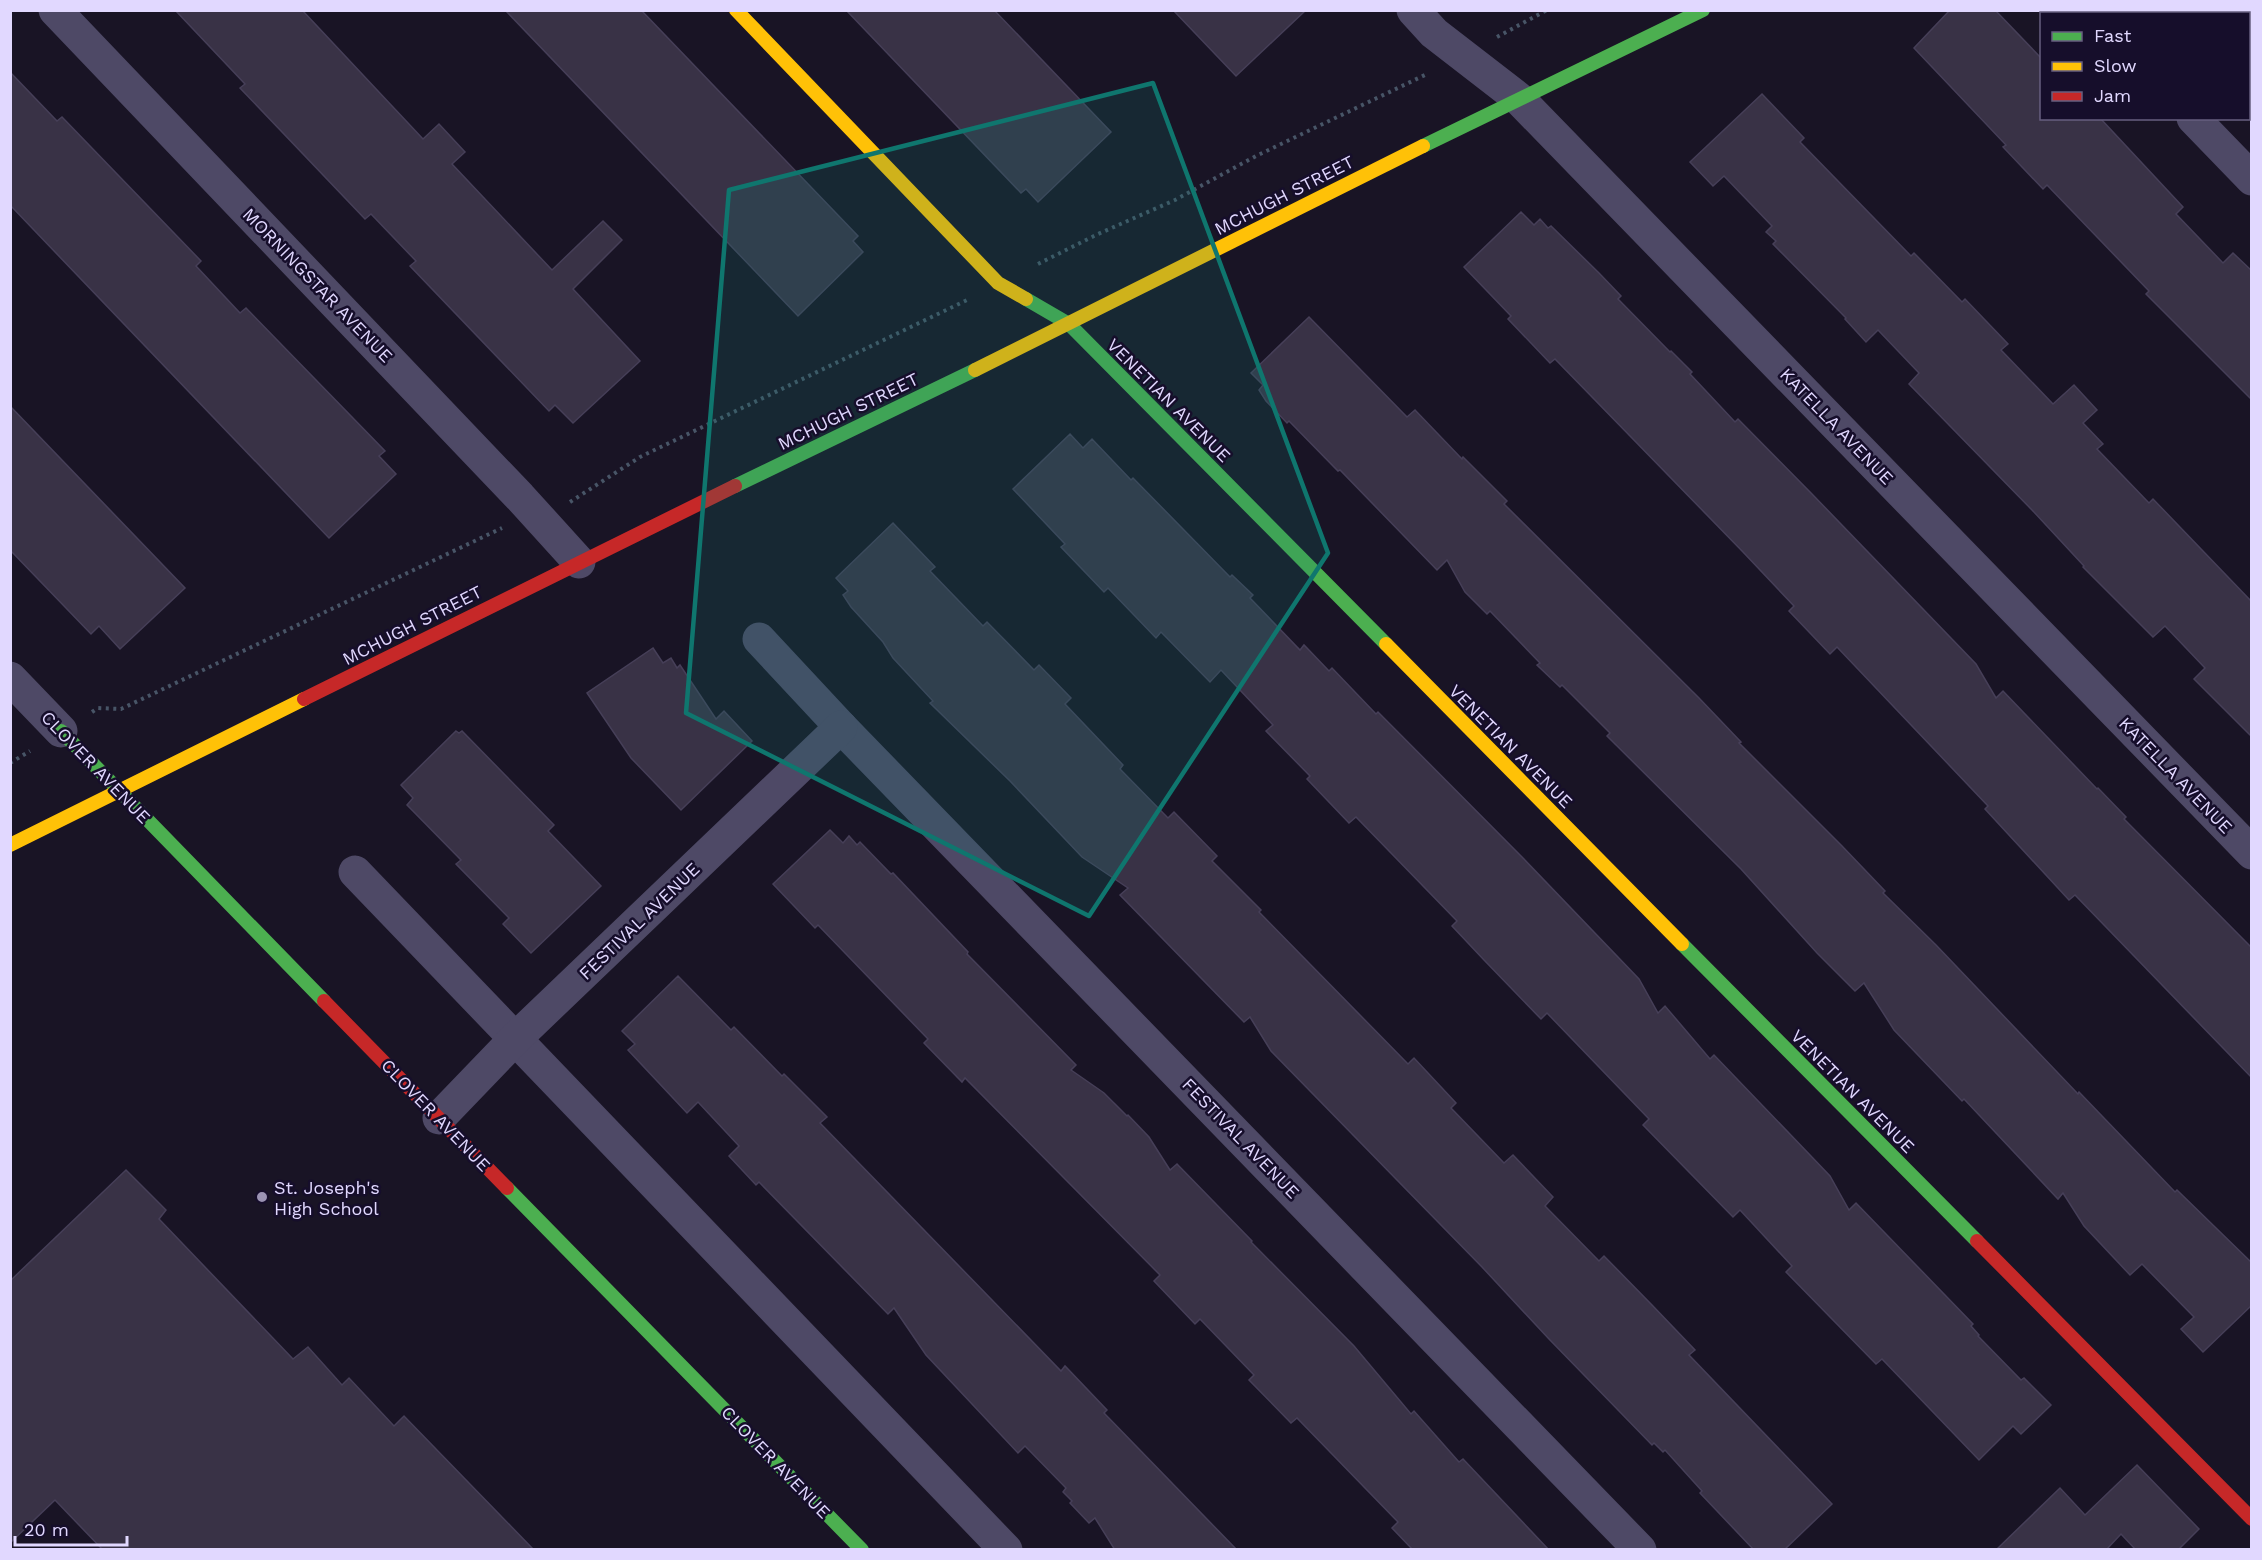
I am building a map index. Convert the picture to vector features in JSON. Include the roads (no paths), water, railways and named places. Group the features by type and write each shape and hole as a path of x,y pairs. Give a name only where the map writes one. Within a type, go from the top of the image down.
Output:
{"street":[{"name":"MORNINGSTAR AVENUE","path":"55,10 579,562"},
{"name":"VENETIAN AVENUE","path":"736,10 998,284 1069,324 2252,1520"},
{"name":"KATELLA AVENUE","path":"1413,10 1434,33 1518,98 2252,853"},
{"name":"MCHUGH STREET","path":"10,845 579,562 1069,324 1518,98 1702,10"},
{"path":"2195,120 2252,179"},
{"name":"FESTIVAL AVENUE","path":"759,639 841,727 1640,1550"},
{"name":"CLOVER AVENUE","path":"10,678 118,792 862,1550"},
{"name":"FESTIVAL AVENUE","path":"439,1118 516,1038 841,727"},
{"path":"355,873 1006,1550"}],"place":[{"name":"St. Joseph's High School","path":"262,1197"}]}
